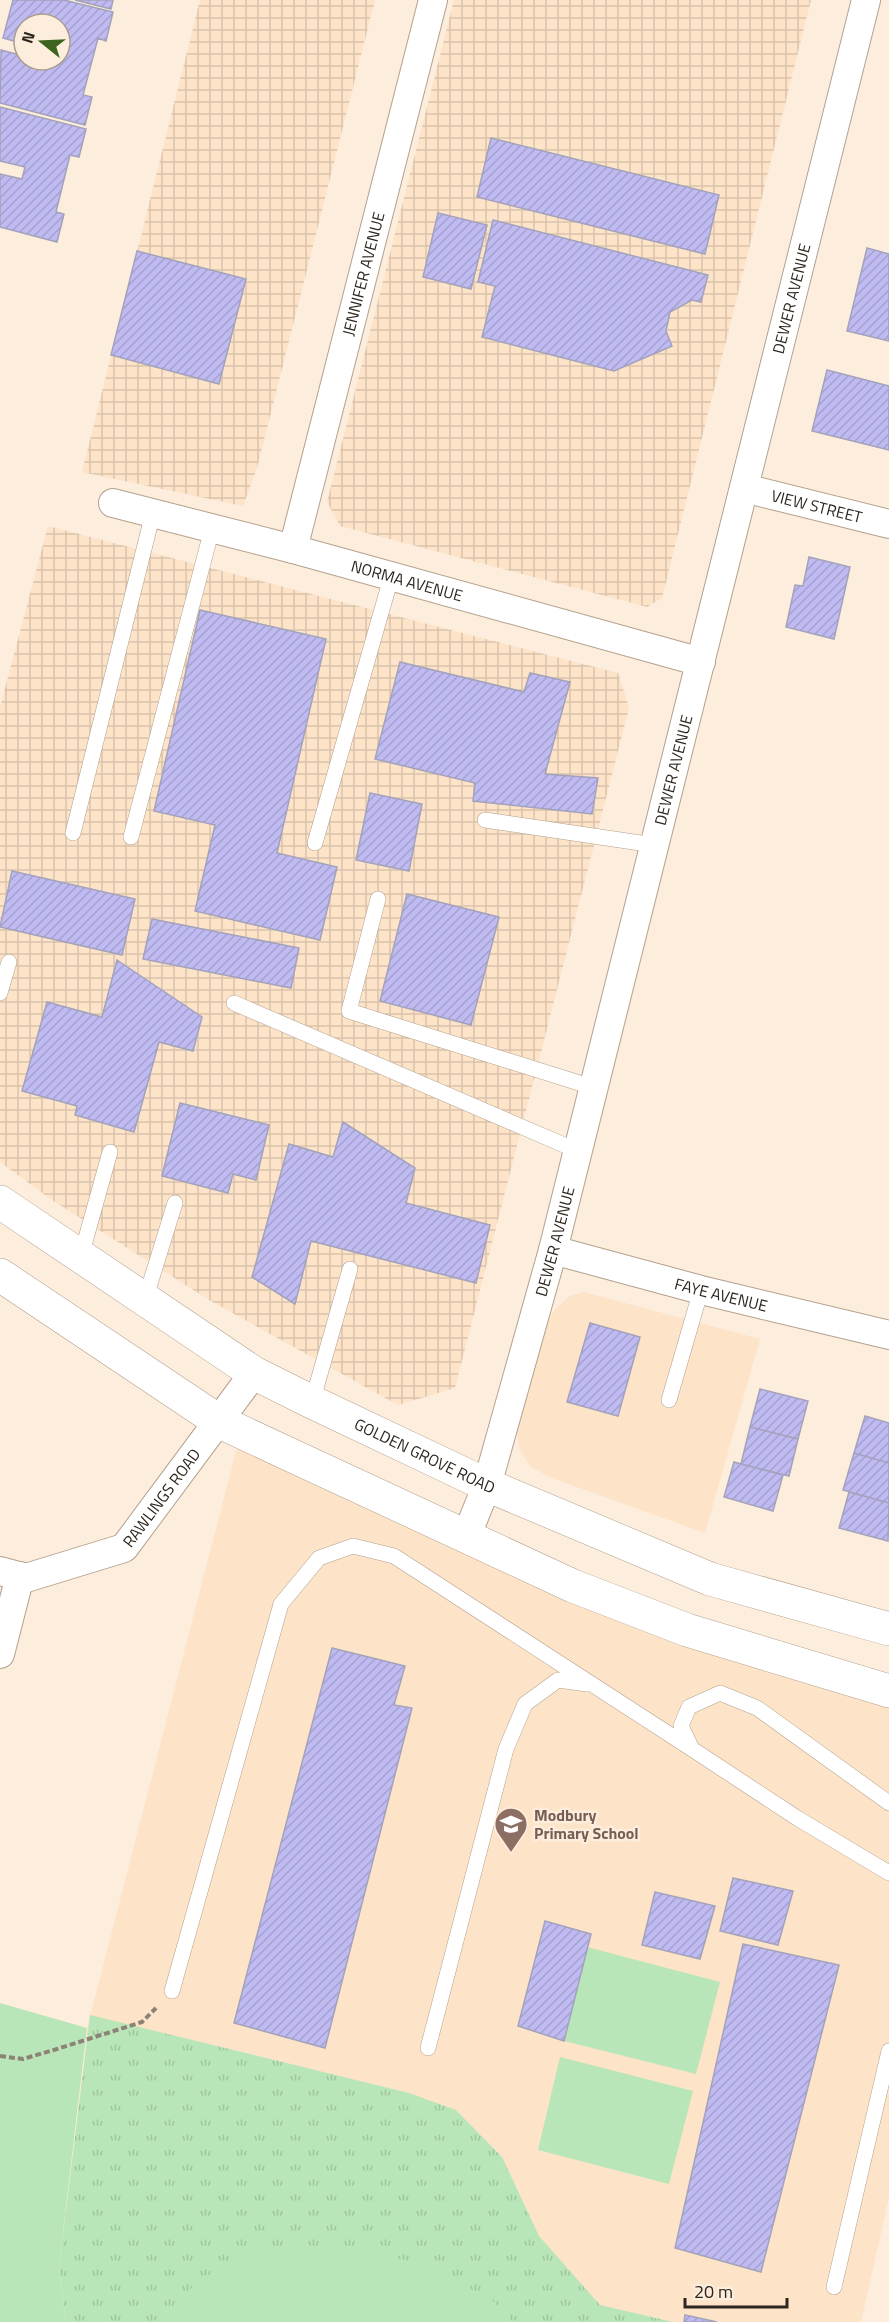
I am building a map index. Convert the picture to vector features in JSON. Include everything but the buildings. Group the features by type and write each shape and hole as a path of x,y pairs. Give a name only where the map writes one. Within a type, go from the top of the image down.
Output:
{"main road":[{"name":"GOLDEN GROVE ROAD","path":"0,1202 255,1373 312,1402 487,1485 710,1579 889,1629"},
{"path":"0,1275 220,1422 573,1586 687,1630 889,1691"}],"street":[{"name":"JENNIFER AVENUE","path":"293,549 433,0"},
{"name":"DEWER AVENUE","path":"466,1537 487,1485 553,1250 866,0"},
{"name":"VIEW STREET","path":"744,488 889,524"},
{"name":"NORMA AVENUE","path":"113,503 293,549 701,662"},
{"name":"FAYE AVENUE","path":"553,1250 701,1290 889,1335"},
{"name":"RAWLINGS ROAD","path":"10,1574 26,1578 124,1548 255,1373"},
{"path":"0,1654 10,1574"}],"lane":[{"path":"73,833 153,513"},
{"path":"131,837 212,529"},
{"path":"315,843 391,578"},
{"path":"485,820 654,844"},
{"path":"378,898 349,1011 592,1087"},
{"path":"0,993 9,962"},
{"path":"234,1003 578,1151"},
{"path":"81,1256 110,1152"},
{"path":"145,1300 175,1203"},
{"path":"312,1402 350,1269"},
{"path":"669,1400 701,1290"},
{"path":"172,1991 281,1604 319,1558 353,1546 394,1556 797,1818 889,1874"},
{"path":"428,2048 507,1749 525,1704 558,1680 592,1685"},
{"path":"692,1749 681,1726 689,1707 720,1693 757,1708 889,1803"},
{"path":"834,2287 889,2051"}],"path":[{"path":"0,2056 23,2059 142,2022 172,1991"}],"shaded area":[{"path":"200,0 375,0 257,468 243,506 82,472"},
{"path":"454,0 811,0 662,598 647,607 340,526 327,502"},
{"path":"48,526 618,673 629,708 455,1388 398,1405 209,1300 52,1200 0,1162 0,707"},
{"path":"584,1292 760,1339 705,1533 549,1477 530,1466 520,1450 517,1433 546,1324 555,1309 570,1296"},
{"name":"Modbury Primary School","path":"241,1432 466,1537 889,1691 889,2197 861,2322 66,2322 87,2028"}],"green space":[{"path":"587,1947 720,1982 696,2074 564,2041"},
{"path":"0,2003 87,2028 59,2266 66,2322 0,2322"},
{"path":"90,2015 409,2093 456,2110 502,2157 539,2236 600,2305 673,2322 66,2322 59,2266"},
{"path":"560,2057 693,2091 669,2184 538,2150"},
{"path":"339,2247 426,2264 493,2301 513,2322 159,2322 201,2278 275,2248"}],"place":[{"name":"Modbury Primary School","path":"511,1853"}]}
